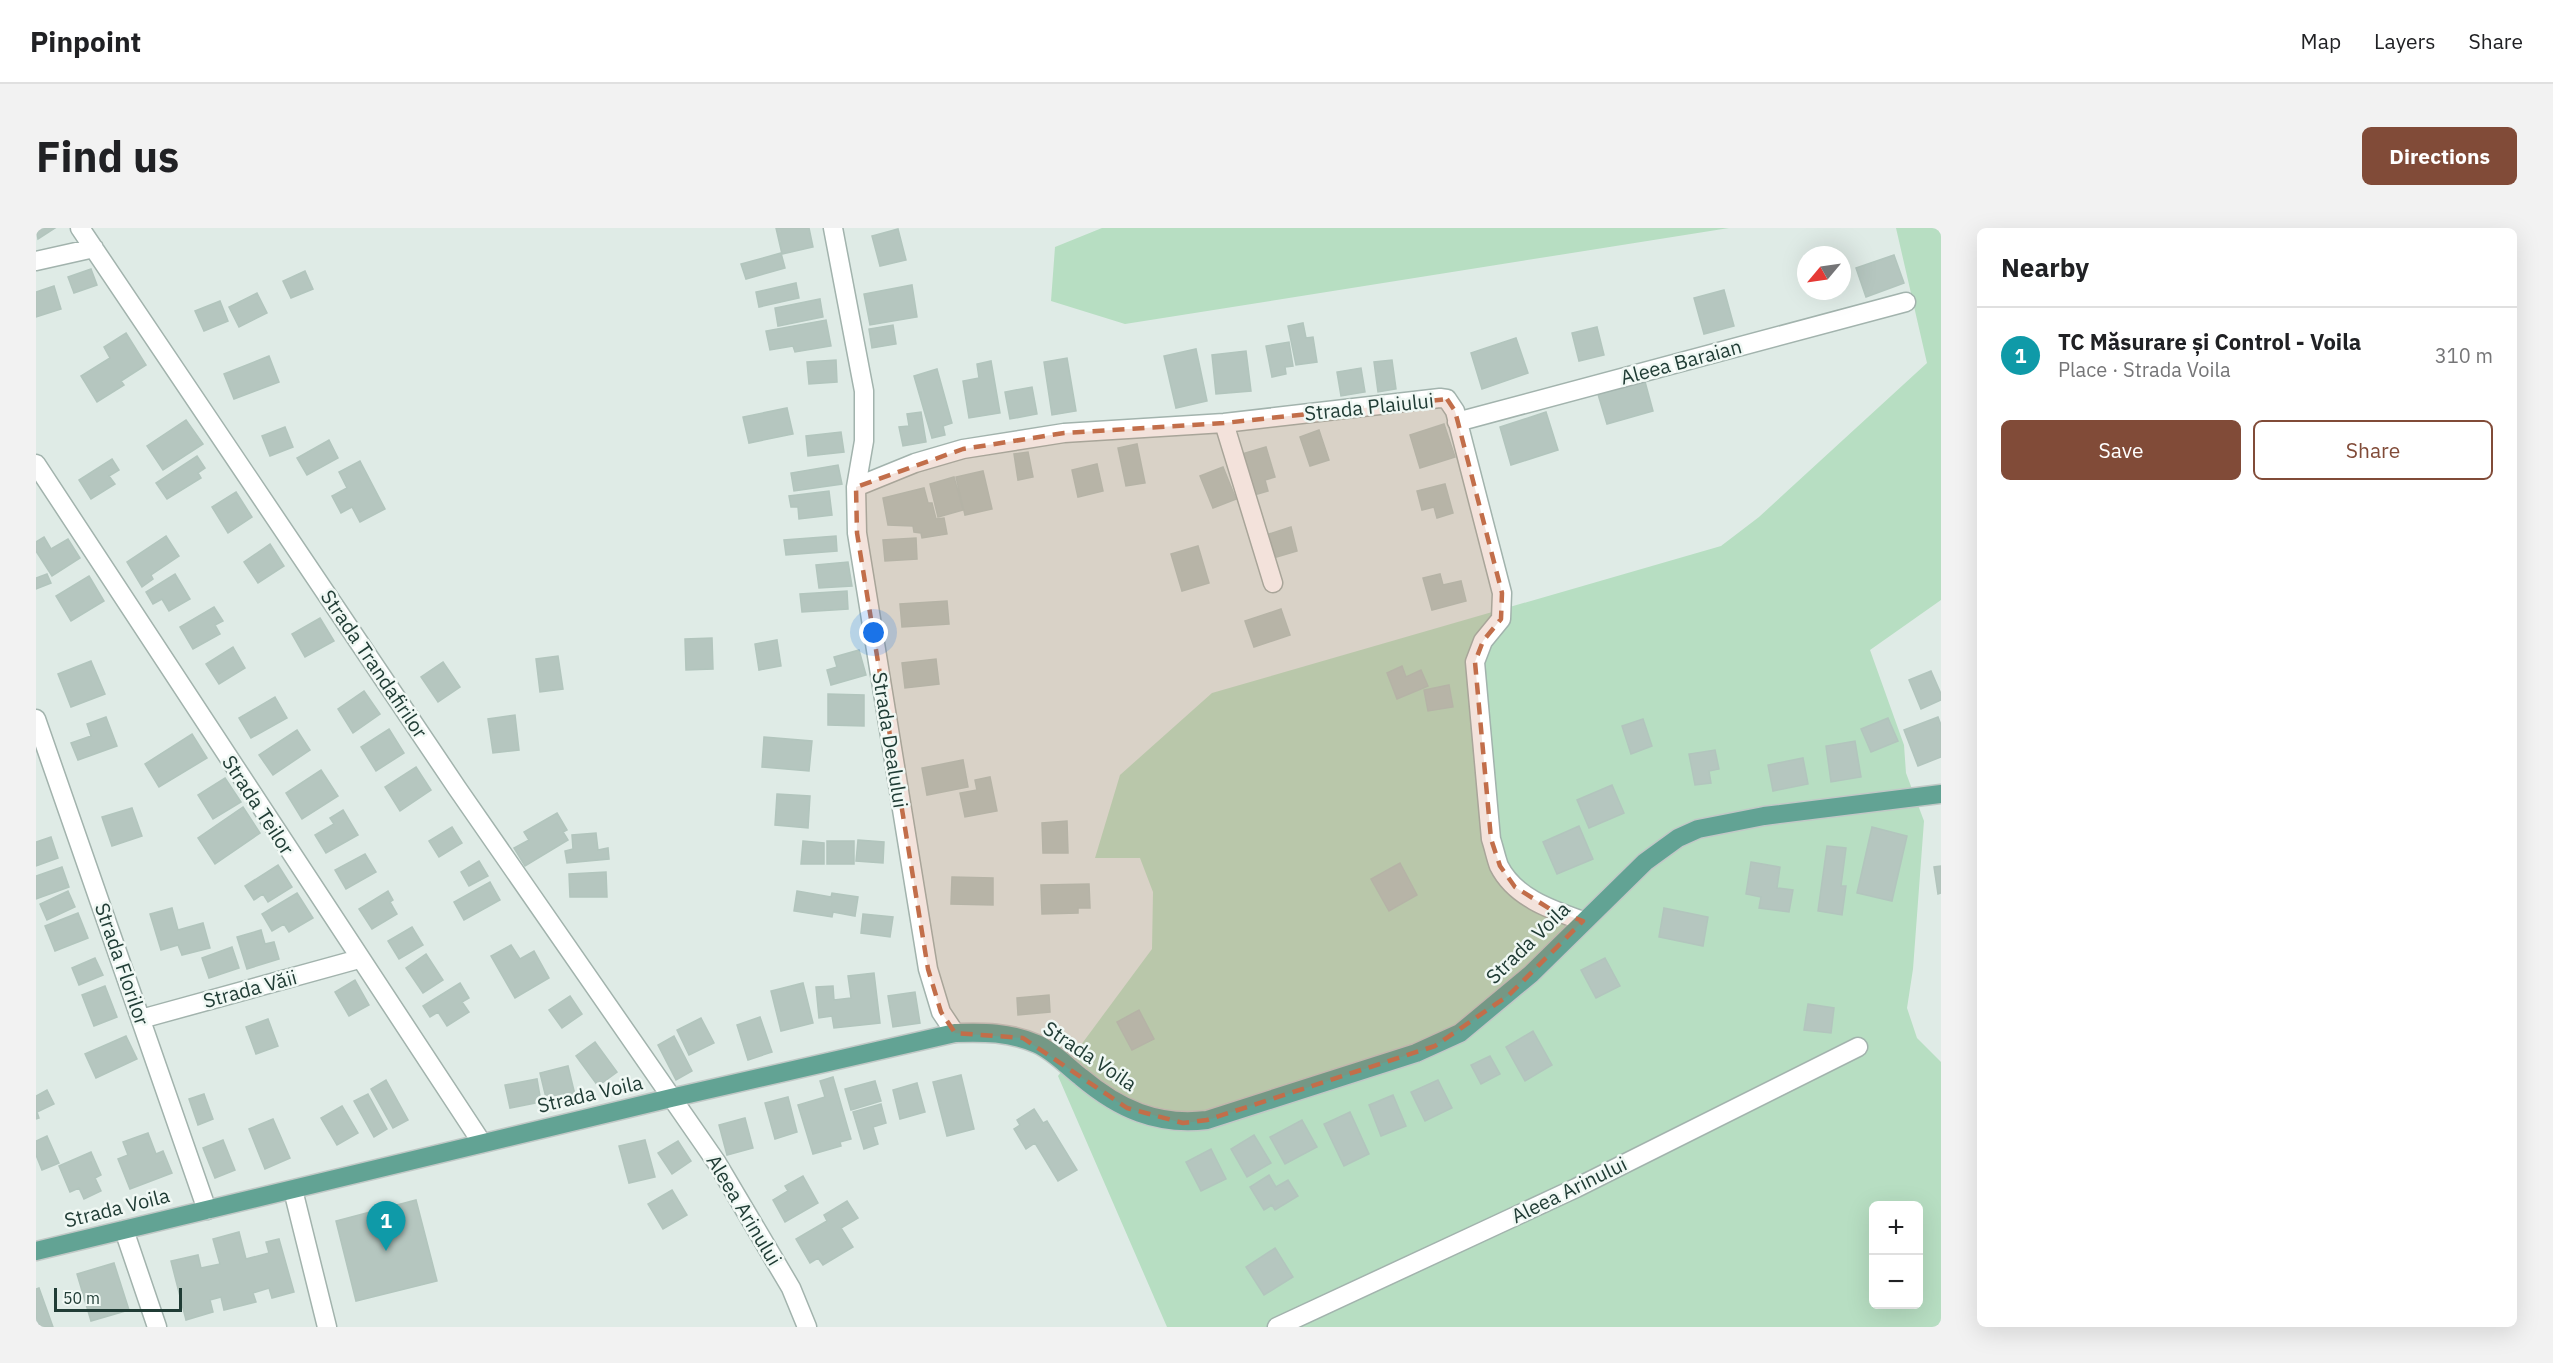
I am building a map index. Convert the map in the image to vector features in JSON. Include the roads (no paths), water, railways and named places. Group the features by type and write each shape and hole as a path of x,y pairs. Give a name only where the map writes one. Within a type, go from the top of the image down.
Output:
{"main road":[{"name":"Strada Voila","path":"36,1251 671,1098 955,1033 992,1033 1023,1038 1052,1053 1104,1095 1127,1108 1152,1118 1183,1123 1208,1120 1436,1046 1460,1033 1509,995 1660,849 1698,829 1764,816 1941,794"}],"street":[{"name":"Strada Trandafirilor","path":"80,228 457,788 671,1098"},
{"name":"Strada Dealului","path":"833,228 864,391 864,441 855,487 857,533 928,969 941,1012 955,1033"},
{"path":"36,261 94,248"},
{"name":"Aleea Baraian","path":"1457,422 1906,302"},
{"name":"Strada Plaiului","path":"855,487 915,463 963,449 1064,433 1224,423 1447,399 1452,404 1502,593 1501,619 1483,641 1475,662 1491,839 1500,866 1515,887 1550,909 1583,921"},
{"path":"1224,423 1273,583"},
{"name":"Strada Teilor","path":"36,464 482,1143"},
{"name":"Strada Florilor","path":"36,719 207,1210"},
{"name":"Strada Văii","path":"141,1019 359,959"},
{"name":"Aleea Arinului","path":"1277,1327 1576,1188 1858,1047"},
{"name":"Aleea Arinului","path":"671,1098 717,1162 758,1230 790,1288 807,1327"},
{"path":"293,1190 327,1327"},
{"path":"124,1230 157,1327"}],"place":[{"name":"TC Măsurare și Control - Voila","path":"386,1251"}]}
